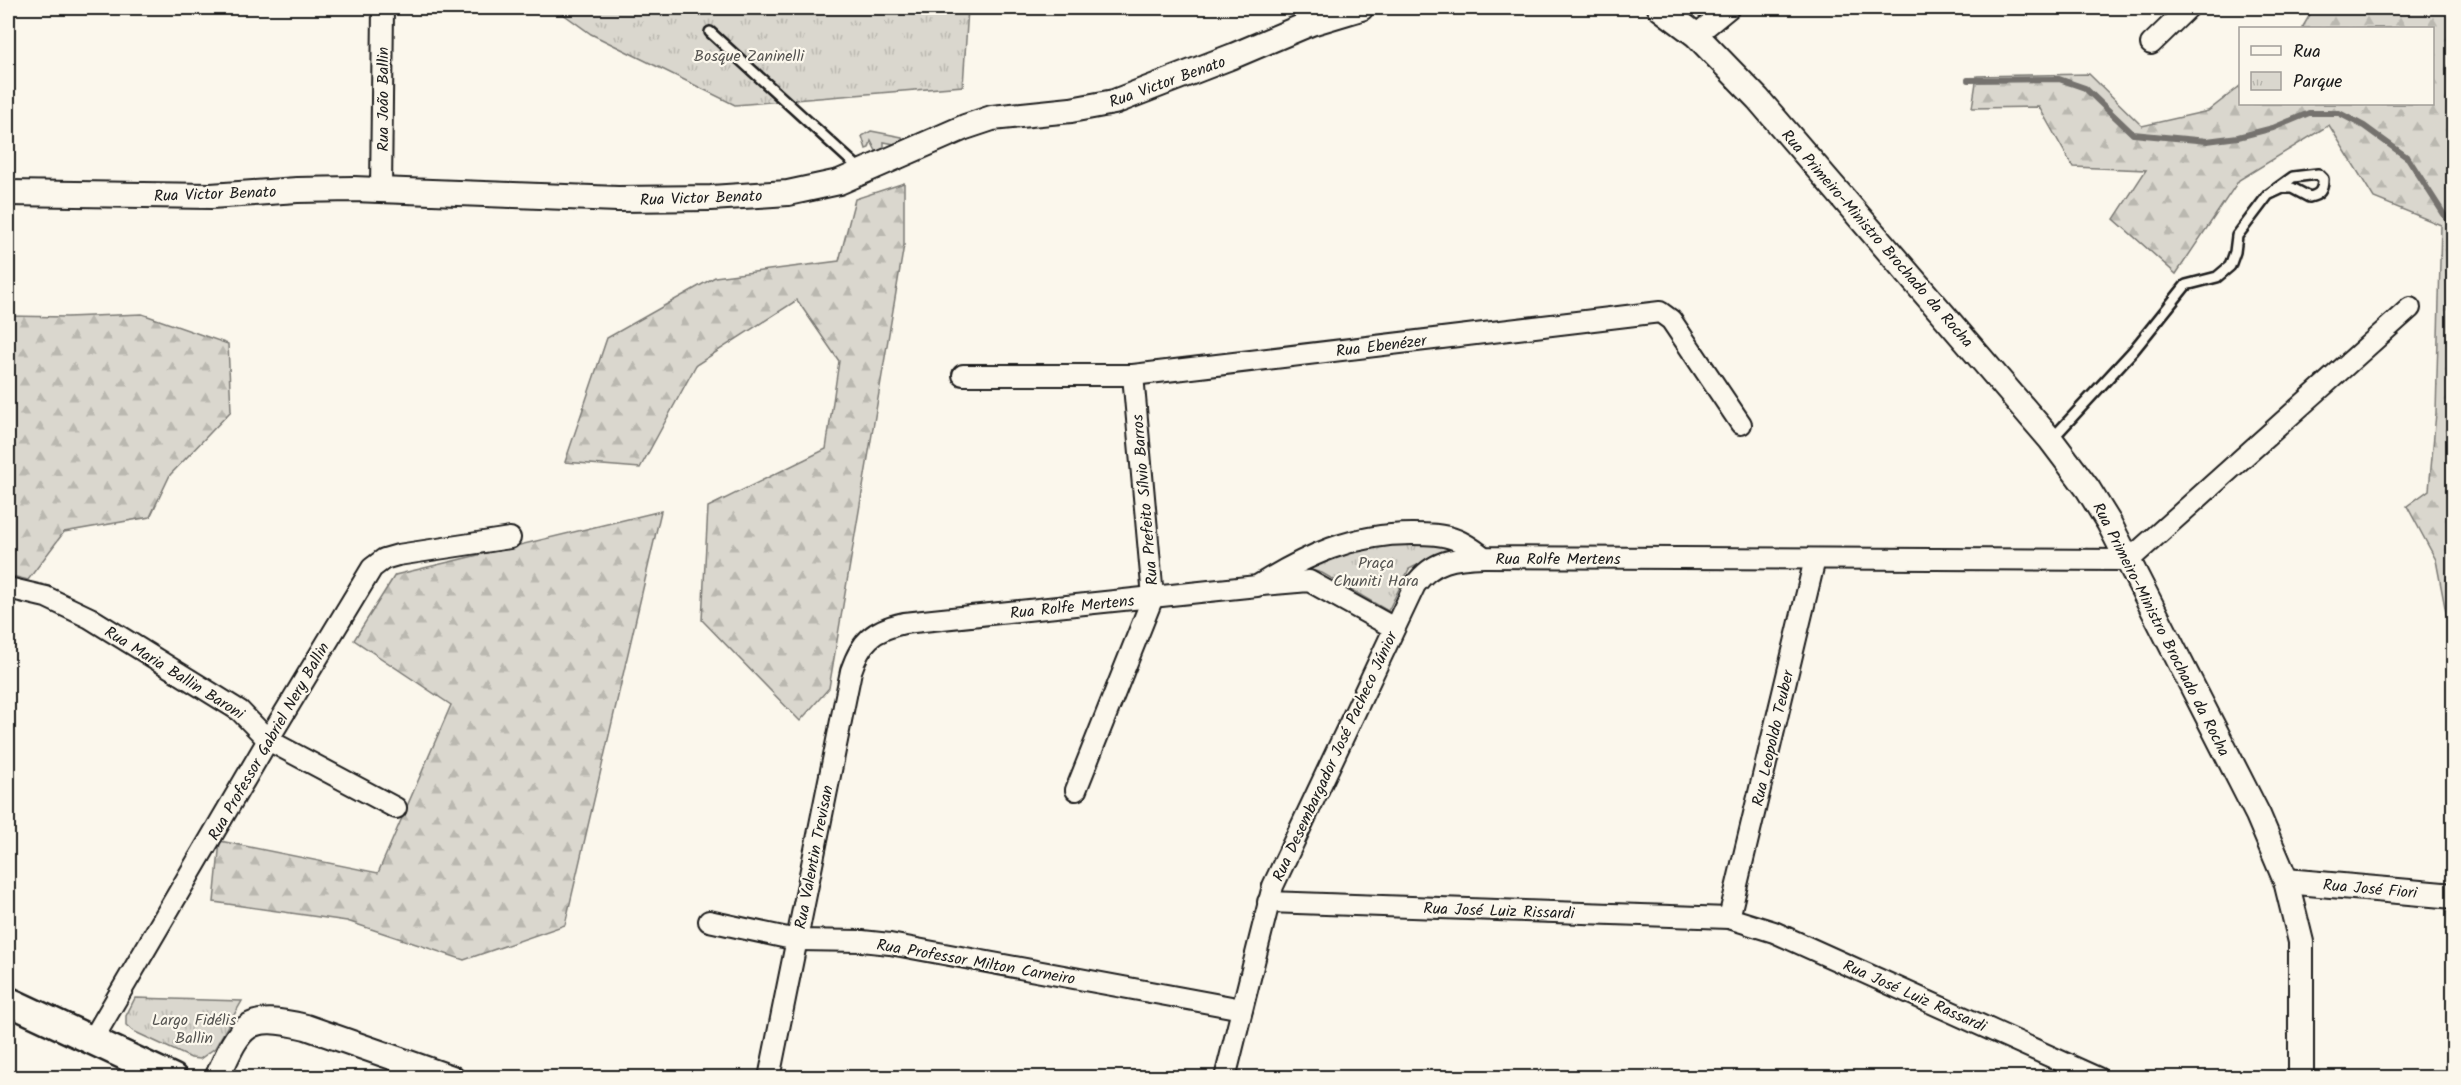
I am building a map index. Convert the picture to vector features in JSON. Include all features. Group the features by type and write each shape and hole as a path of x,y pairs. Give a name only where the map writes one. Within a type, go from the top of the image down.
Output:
{"main road":[{"path":"8,1000 172,1077"}],"street":[{"name":"Rua João Ballin","path":"381,190 383,8"},
{"name":"Rua Victor Benato","path":"8,193 211,196 321,189 575,198 711,198 815,189 864,173 965,127 992,118 1071,110 1114,102 1311,23 1361,8"},
{"name":"Rua Primeiro-Ministro Brochado da Rocha","path":"1660,8 1696,35 1758,99 2051,440 2088,489 2129,560 2258,815 2286,882 2298,921 2301,942 2301,1077"},
{"path":"1696,35 1729,8"},
{"path":"2151,44 2188,8"},
{"path":"2129,560 2410,308"},
{"name":"Rua Ebenézer","path":"963,375 1133,375 1660,312 1671,320 1741,424"},
{"name":"Rua Prefeito Sílvio Barros","path":"1076,790 1153,597 1133,375"},
{"name":"Rua Rolfe Mertens","path":"866,640 878,632 904,623 1257,586 1290,566 1330,547 1382,535 1444,536 1456,539 1484,557 2129,560"},
{"name":"Rua Professor Gabriel Nery Ballin","path":"93,1039 268,740 372,568 384,559 398,555 510,538"},
{"name":"Rua Desembargador José Pacheco Júnior","path":"1225,1077 1268,902 1282,864 1415,585 1430,569 1453,558 1484,557"},
{"name":"Rua Leopoldo Teuber","path":"1729,918 1815,559"},
{"path":"1257,586 1309,581 1394,628"},
{"name":"Rua Maria Ballin Baroni","path":"8,588 46,597 90,618 240,711 268,740 396,808"},
{"name":"Rua Valentin Trevisan","path":"769,1077 851,671 856,656 866,640"},
{"name":"Rua José Fiori","path":"2286,882 2454,897"},
{"name":"Rua José Luiz Rissardi","path":"1268,902 1729,918"},
{"name":"Rua José Luiz Rassardi","path":"1729,918 1774,932 2098,1077"},
{"name":"Rua Professor Milton Carneiro","path":"709,921 797,940 890,944 1242,1010"},
{"path":"217,1077 235,1039 245,1027 261,1020 306,1027 452,1077"}],"lane":[{"path":"710,32 864,173"},
{"path":"2051,440 2133,351 2186,285 2217,277 2230,266 2237,236 2268,195 2293,177 2318,174 2323,179 2323,189 2317,195 2308,197 2292,188 2283,188 2268,195"}],"green space":[{"name":"Bosque Zaninelli","path":"555,8 968,8 963,86 735,105 591,34"},
{"path":"2314,8 2453,8 2453,640 2436,560 2407,506 2429,490 2436,413 2441,225 2374,198 2329,125 2239,180 2176,274 2114,219 2146,170 2073,167 2039,107 1972,108 1977,76 2089,74 2142,126 2208,111 2239,87 2239,105 2434,105 2434,27 2303,27"},
{"path":"871,131 902,137 910,147 884,142 884,148 878,155 871,141 869,148 866,149 862,136"},
{"path":"904,183 904,245 829,688 800,721 702,620 708,507 826,449 839,361 797,300 696,365 640,468 565,462 607,338 715,277 839,261 855,199"},
{"path":"142,314 228,344 231,411 170,475 150,517 64,532 28,580 8,575 8,316 67,317"},
{"path":"661,511 565,925 464,960 347,921 214,902 220,841 378,873 451,705 354,640 395,575"},
{"name":"Praça Chuniti Hara","path":"1372,543 1440,544 1448,550 1409,569 1388,611 1322,573 1311,570 1293,570"},
{"name":"Largo Fidélis Ballin","path":"135,998 242,1001 215,1048 200,1059 191,1058 133,1031 126,1025 126,1016"}],"waterway":[{"path":"1968,80 2059,79 2085,88 2133,134 2207,141 2238,137 2273,128 2309,113 2339,113 2364,126 2408,158 2454,230"}]}
